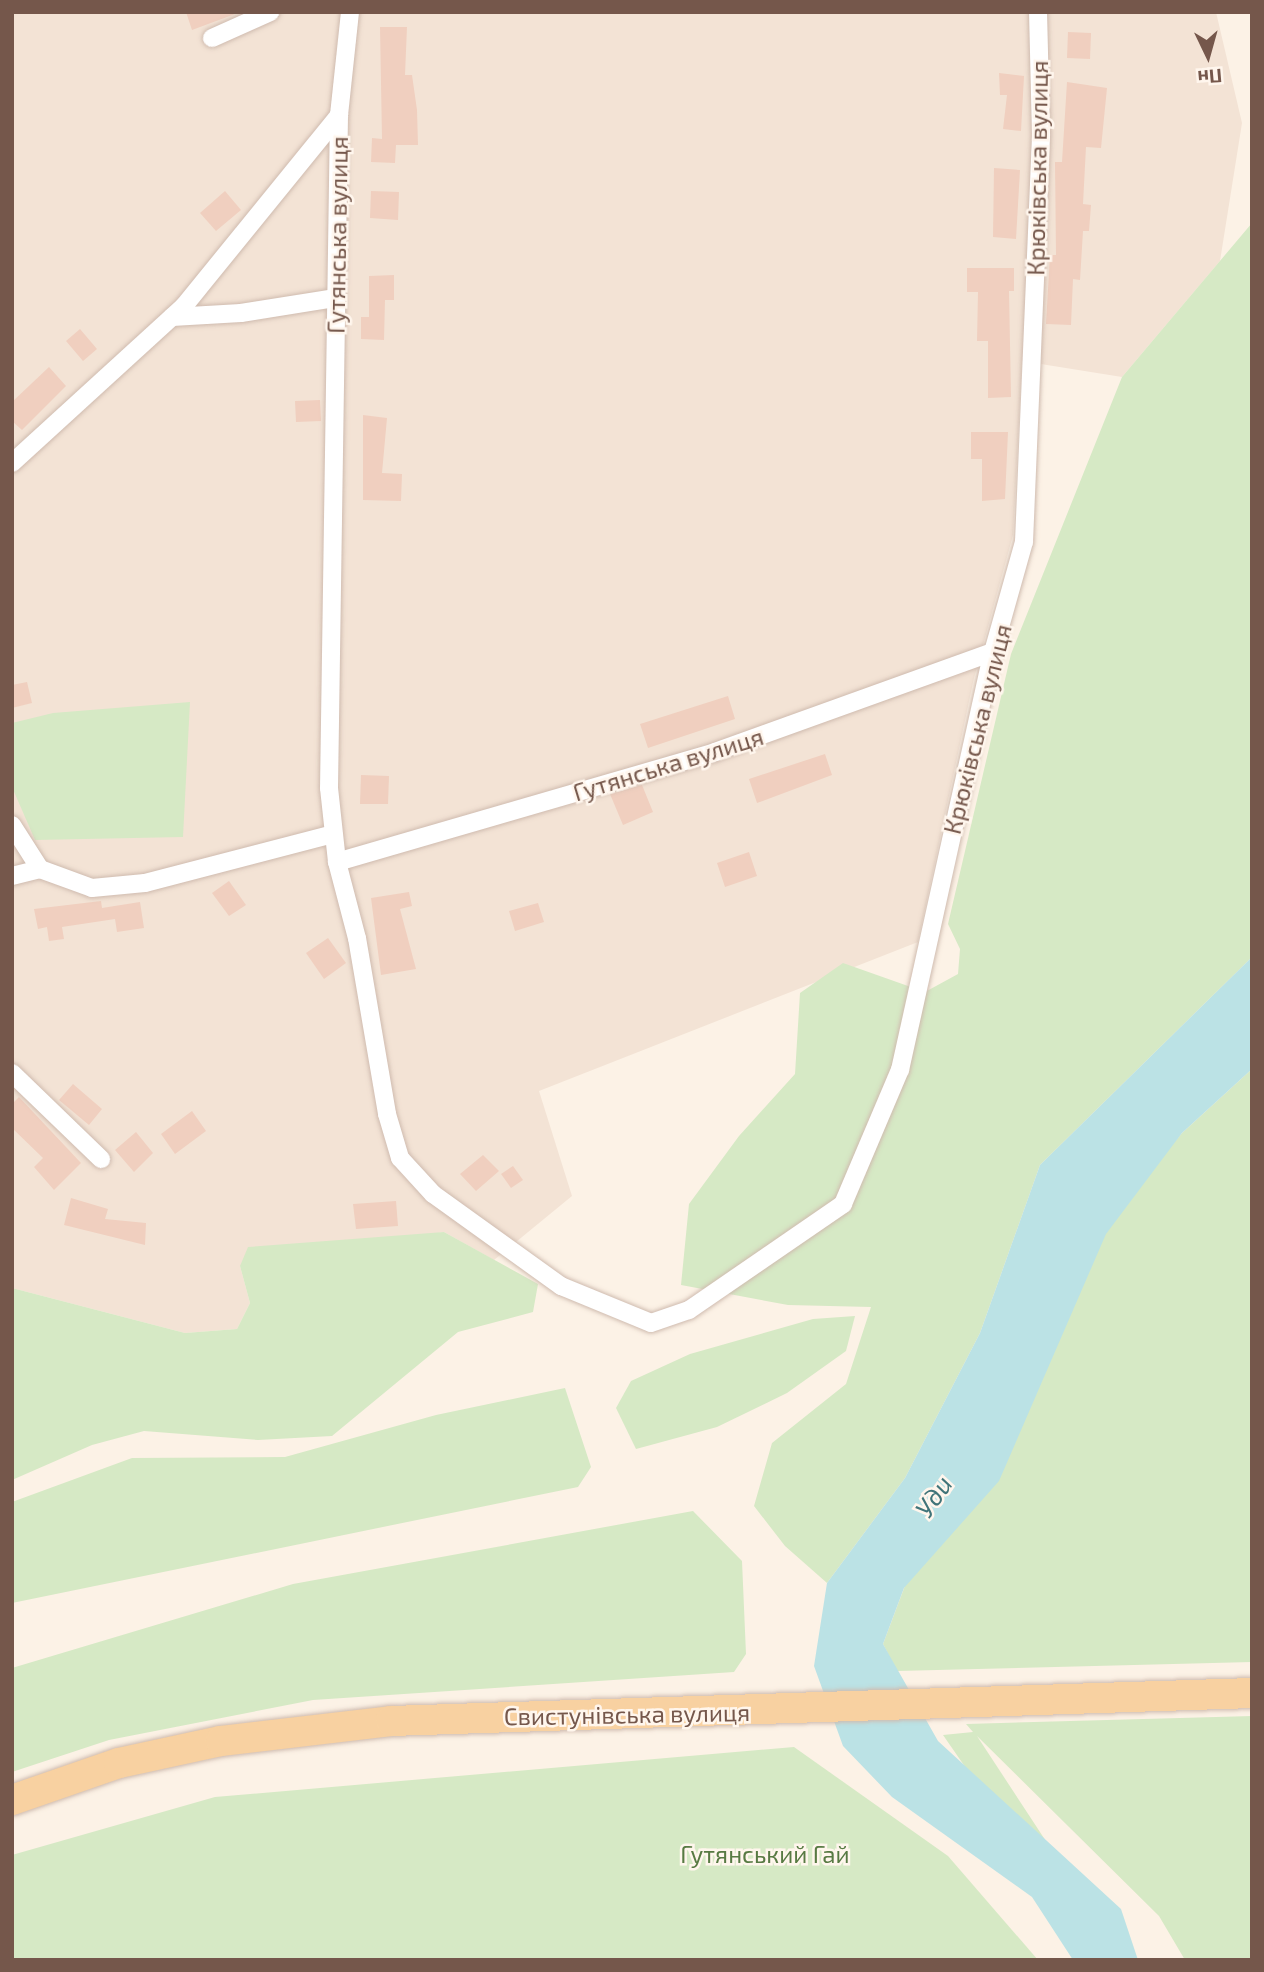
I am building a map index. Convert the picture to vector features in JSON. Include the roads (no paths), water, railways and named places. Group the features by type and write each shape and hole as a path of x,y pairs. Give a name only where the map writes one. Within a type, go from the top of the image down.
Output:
{"main road":[{"name":"Свистунівська вулиця","path":"12,1800 119,1763 221,1741 391,1721 1252,1693"}],"street":[{"path":"212,38 270,12"},
{"path":"339,115 350,12"},
{"name":"Крюківська вулиця","path":"651,1323 689,1310 732,1285 843,1204 900,1070 993,652 1024,542 1041,134 1038,12"},
{"name":"Гутянська вулиця","path":"339,115 332,834 400,1158 433,1194 561,1286 651,1323"},
{"name":"Гутянська вулиця","path":"12,463 172,317 339,115"},
{"path":"172,317 241,313 336,298"},
{"name":"Гутянська вулиця","path":"337,862 715,752 993,652"},
{"path":"12,825 40,869"},
{"path":"12,876 40,869 92,888 145,883 332,834"},
{"path":"12,1073 101,1159"}],"water":[{"name":"Уди","path":"1252,957 1252,1069 1182,1133 1106,1234 999,1481 904,1588 883,1644 938,1741 1121,1909 1138,1960 1073,1960 1032,1897 892,1797 843,1746 814,1666 827,1583 905,1478 980,1333 1040,1165"}],"park label":[{"name":"Гутянський Гай","path":"765,1854"}]}
